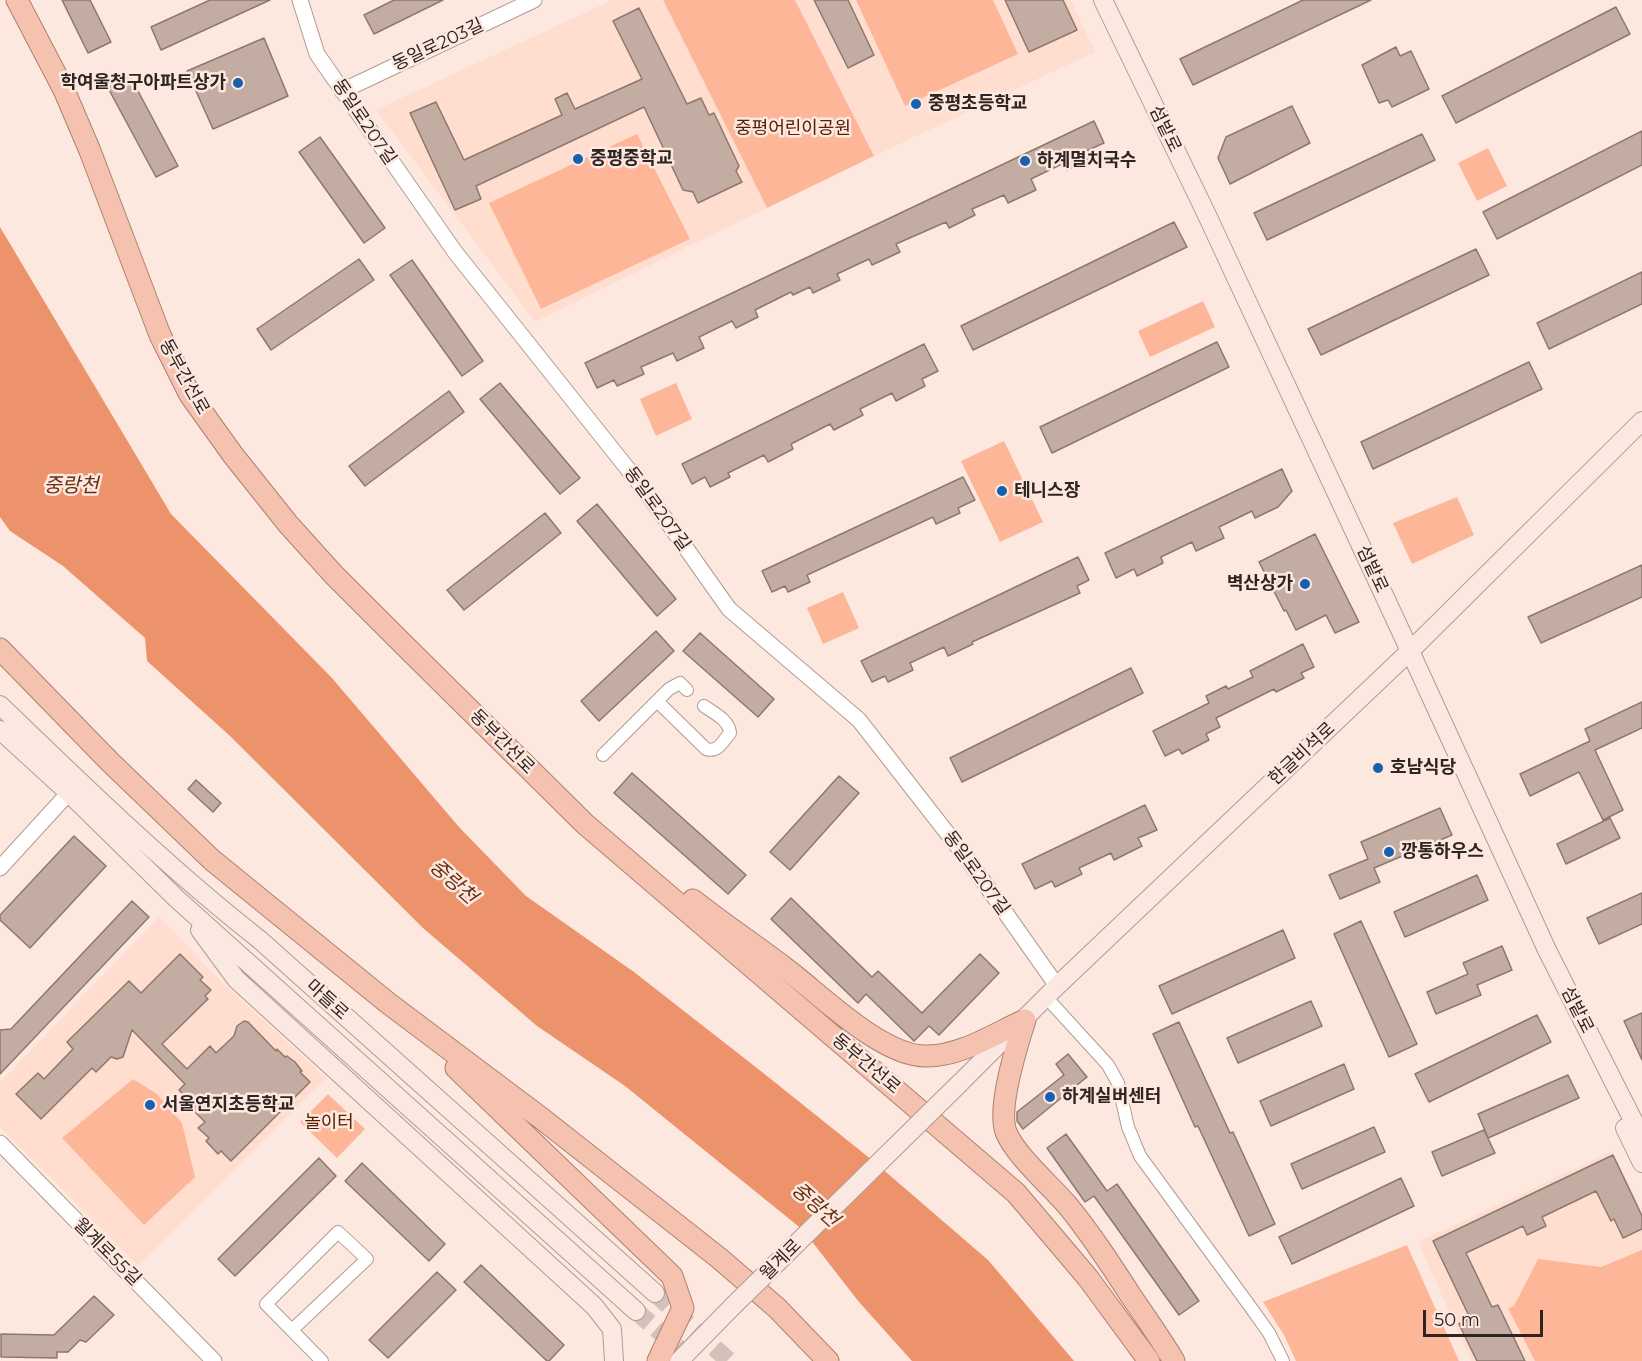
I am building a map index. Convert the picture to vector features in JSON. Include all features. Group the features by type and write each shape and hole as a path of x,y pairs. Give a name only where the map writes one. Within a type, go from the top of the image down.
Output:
{"highway":[{"name":"동부간선로","path":"17,0 64,90 90,151 160,335 190,395 240,464 288,524 334,575 585,824 1016,1193 1088,1278 1149,1361"},
{"path":"0,649 110,762 212,860 388,1003 541,1118 738,1274 777,1308 828,1361"},
{"path":"585,824 640,857 864,1030 899,1052 926,1056 953,1053 1024,1020"},
{"path":"388,1003 672,1276 683,1308 658,1361"},
{"path":"1024,1020 1007,1093 1004,1114 1006,1132 1017,1150 1095,1240 1174,1361"},
{"path":"541,1118 567,1150 714,1270 764,1315 808,1361"}],"main road":[{"name":"섬밭로","path":"1103,0 1211,224 1546,950 1642,1138"},
{"name":"한글비석로","path":"960,1083 1052,991 1410,651 1642,421"},
{"name":"마들로","path":"0,705 177,899 636,1311"},
{"name":"마들로","path":"0,730 74,787 260,940 655,1293"},
{"path":"177,899 236,979 594,1306 612,1329 614,1361"},
{"path":"1546,950 1564,960 1642,1118"},
{"path":"1546,950 1548,976 1642,1163"},
{"name":"월계로","path":"679,1361 960,1083"}],"street":[{"name":"동일로207길","path":"300,0 317,54 454,252 647,493 729,609 859,720 969,861 1052,991"},
{"name":"동일로203길","path":"342,91 534,0"},
{"path":"603,755 678,683 687,690"},
{"path":"658,702 706,749 712,751 717,749 730,733 730,729 728,724 704,706"},
{"path":"0,868 74,787"},
{"path":"1052,991 1108,1065 1118,1083 1128,1127 1140,1156 1269,1333 1283,1361"},
{"name":"월계로55길","path":"0,1143 214,1361"},
{"path":"292,1330 367,1260 338,1232 266,1304 322,1361"}],"shaded area":[{"name":"중평중학교","path":"612,0 663,0 767,208 535,322 376,110"},
{"name":"중평초등학교","path":"795,0 1071,0 1095,52 874,156"},
{"name":"서울연지초등학교","path":"159,917 226,986 326,1078 138,1266 0,1127 0,1082"},
{"path":"1612,1151 1642,1210 1642,1361 1471,1361 1418,1242"}],"green space":[{"name":"중평어린이공원","path":"663,0 795,0 874,156 767,208"},
{"path":"856,0 993,0 1018,54 905,106"},
{"path":"637,134 690,239 541,309 489,203"},
{"path":"1488,148 1507,186 1477,201 1458,163"},
{"path":"1203,301 1215,327 1150,357 1138,331"},
{"path":"676,383 692,419 656,436 640,399"},
{"name":"테니스장","path":"1004,441 1043,522 1000,542 961,461"},
{"path":"1457,497 1474,535 1412,564 1393,523"},
{"path":"843,592 859,628 823,644 807,608"},
{"path":"133,1079 157,1094 182,1123 195,1177 144,1225 62,1138"},
{"name":"놀이터","path":"328,1094 365,1129 337,1158 300,1122"},
{"path":"1407,1245 1459,1361 1296,1361 1284,1335 1263,1302"},
{"path":"1642,1250 1642,1361 1535,1361 1508,1308 1514,1306 1538,1259 1601,1267"}],"water":[{"name":"중랑천","path":"0,227 171,514 332,678 459,827 526,896 634,972 762,1072 872,1160 988,1260 1074,1361 912,1361 859,1302 803,1230 625,1086 537,1026 423,928 230,736 147,661 145,638 63,566 10,531 0,517"}],"building":[{"path":"62,0 90,0 111,42 88,53"},
{"path":"210,0 270,0 161,50 151,27"},
{"path":"394,0 443,0 374,34 364,15"},
{"path":"814,0 848,0 874,55 848,68"},
{"path":"1005,0 1063,0 1077,30 1029,52"},
{"path":"1303,0 1371,0 1193,85 1180,59"},
{"path":"1616,7 1630,34 1456,123 1442,96"},
{"name":"중평중학교","path":"639,8 687,104 701,98 709,115 714,113 739,166 736,171 742,182 698,203 693,192 683,190 644,107 476,186 481,199 455,210 410,113 436,102 464,160 562,115 555,99 567,93 575,109 642,79 613,21"},
{"name":"학여울청구아파트상가","path":"264,38 288,96 213,129 187,71"},
{"path":"1396,47 1400,56 1411,51 1429,89 1392,107 1388,100 1379,103 1362,65"},
{"path":"130,76 178,166 156,177 108,88"},
{"path":"1292,106 1310,143 1230,184 1218,158 1226,137"},
{"path":"1094,121 1104,143 1086,151 1090,159 1067,170 1064,163 1031,179 1036,190 1008,203 1004,195 972,209 975,215 949,228 946,222 896,244 900,252 872,265 869,259 837,274 840,280 813,293 810,287 793,295 791,292 755,310 758,317 736,328 732,321 699,337 704,348 677,361 673,353 641,367 644,374 617,386 614,380 597,388 585,363"},
{"path":"1642,131 1642,165 1497,239 1483,212"},
{"path":"1422,134 1435,160 1267,240 1254,213"},
{"path":"320,137 385,228 364,243 299,152"},
{"path":"1174,222 1187,247 973,350 961,326"},
{"path":"1476,249 1489,275 1321,355 1308,329"},
{"path":"359,259 374,280 271,350 257,329"},
{"path":"412,260 483,361 462,376 390,275"},
{"path":"1642,272 1642,304 1549,349 1537,323"},
{"path":"1217,342 1229,367 1052,453 1040,427"},
{"path":"924,344 938,371 922,379 925,386 896,401 892,393 860,409 863,415 834,430 830,424 791,444 793,449 768,462 764,455 728,473 730,477 710,487 705,477 692,484 682,464"},
{"path":"1529,362 1542,389 1373,469 1361,442"},
{"path":"500,383 580,478 560,494 480,399"},
{"path":"449,391 464,412 365,486 349,466"},
{"path":"1282,469 1292,491 1278,507 1255,518 1252,511 1219,527 1224,538 1196,551 1192,542 1161,557 1163,563 1137,576 1134,569 1116,578 1105,553"},
{"path":"963,477 975,500 958,508 960,513 936,524 933,517 807,575 810,582 788,592 785,586 772,592 762,571"},
{"path":"597,504 676,599 657,616 577,521"},
{"path":"545,513 561,533 464,610 447,590"},
{"name":"벽산상가","path":"1315,534 1359,622 1335,633 1326,615 1296,630 1259,562"},
{"path":"1078,557 1089,580 1077,586 1080,593 972,642 973,644 948,656 944,647 910,663 913,670 888,682 885,676 872,682 861,661"},
{"path":"1642,565 1642,597 1541,643 1528,617"},
{"path":"656,631 674,651 599,721 581,701"},
{"path":"700,633 774,699 758,717 683,651"},
{"path":"1303,644 1314,667 1301,673 1304,678 1276,692 1274,689 1216,718 1220,727 1206,734 1209,740 1182,754 1179,749 1165,756 1153,731 1209,703 1206,696 1253,677 1250,671"},
{"path":"1131,668 1143,693 962,782 950,758"},
{"path":"1642,702 1642,728 1595,750 1623,810 1603,820 1579,772 1530,796 1520,774 1590,741 1585,729"},
{"path":"632,773 746,875 728,894 614,793"},
{"path":"839,776 859,793 790,870 770,852"},
{"path":"196,780 221,803 213,812 188,789"},
{"path":"1145,805 1157,830 1138,838 1142,846 1114,860 1111,853 1079,868 1082,874 1055,887 1052,881 1035,889 1022,864"},
{"path":"1440,808 1452,835 1374,868 1380,882 1340,899 1329,875 1368,859 1361,842"},
{"path":"1610,818 1620,838 1566,864 1557,844"},
{"path":"74,836 106,866 30,948 0,920 0,915"},
{"path":"1477,875 1488,900 1405,937 1394,912"},
{"path":"1642,893 1642,924 1599,944 1587,918"},
{"path":"791,898 872,977 878,971 922,1013 980,954 999,973 939,1035 929,1026 914,1041 866,994 858,1003 771,919"},
{"path":"132,901 149,917 0,1074 0,1030 11,1029"},
{"path":"1361,921 1417,1044 1389,1057 1334,934"},
{"path":"1283,930 1295,958 1172,1014 1159,986"},
{"path":"1502,946 1512,970 1477,985 1481,995 1436,1014 1427,992 1468,974 1463,963"},
{"path":"180,954 203,977 200,980 211,990 205,996 208,999 162,1044 187,1069 210,1046 216,1053 234,1036 237,1026 244,1021 248,1022 276,1051 277,1049 285,1057 295,1062 302,1071 300,1072 310,1082 231,1161 221,1151 218,1154 206,1141 209,1138 198,1128 205,1122 181,1098 184,1095 179,1090 185,1084 132,1030 123,1057 117,1059 111,1057 96,1072 92,1068 41,1119 16,1094 38,1073 44,1079 73,1049 67,1042 129,981 141,993"},
{"path":"1311,1001 1322,1026 1238,1063 1227,1038"},
{"path":"1642,1013 1642,1060 1624,1021"},
{"path":"1537,1015 1551,1042 1429,1102 1415,1074"},
{"path":"1179,1022 1275,1224 1249,1236 1198,1126 1195,1127 1153,1034"},
{"name":"하계실버센터","path":"1068,1054 1087,1077 1023,1129 1017,1121 1017,1112 1064,1075 1056,1064"},
{"path":"1344,1064 1354,1089 1271,1126 1260,1101"},
{"path":"1568,1075 1579,1098 1488,1138 1478,1114"},
{"path":"1374,1127 1385,1152 1302,1189 1291,1164"},
{"path":"1484,1130 1495,1153 1442,1176 1432,1152"},
{"path":"1066,1134 1107,1191 1117,1184 1199,1301 1179,1315 1094,1196 1085,1202 1047,1148"},
{"path":"1613,1155 1642,1216 1642,1229 1623,1238 1614,1219 1611,1221 1596,1191 1542,1217 1546,1226 1527,1235 1523,1226 1466,1253 1492,1307 1498,1305 1525,1361 1477,1361 1459,1324 1470,1318 1433,1241"},
{"path":"319,1158 336,1176 235,1276 218,1259"},
{"path":"362,1163 445,1244 429,1261 345,1181"},
{"path":"1401,1178 1414,1206 1292,1264 1279,1237"},
{"path":"481,1265 564,1345 549,1361 464,1282"},
{"path":"437,1272 456,1290 388,1358 369,1340"},
{"path":"94,1296 114,1315 86,1342 80,1340 68,1352 57,1352 57,1358 1,1357 1,1334 54,1335"}],"tunnel":[{"path":"655,1293 729,1361"},
{"path":"636,1311 693,1361"}],"place":[{"name":"학여울청구아파트상가","path":"238,83"},
{"name":"중평초등학교","path":"916,104"},
{"name":"중평중학교","path":"578,159"},
{"name":"하계멸치국수","path":"1025,161"},
{"name":"테니스장","path":"1002,491"},
{"name":"벽산상가","path":"1305,584"},
{"name":"호남식당","path":"1378,768"},
{"name":"깡통하우스","path":"1389,852"},
{"name":"하계실버센터","path":"1050,1097"},
{"name":"서울연지초등학교","path":"150,1105"}]}
